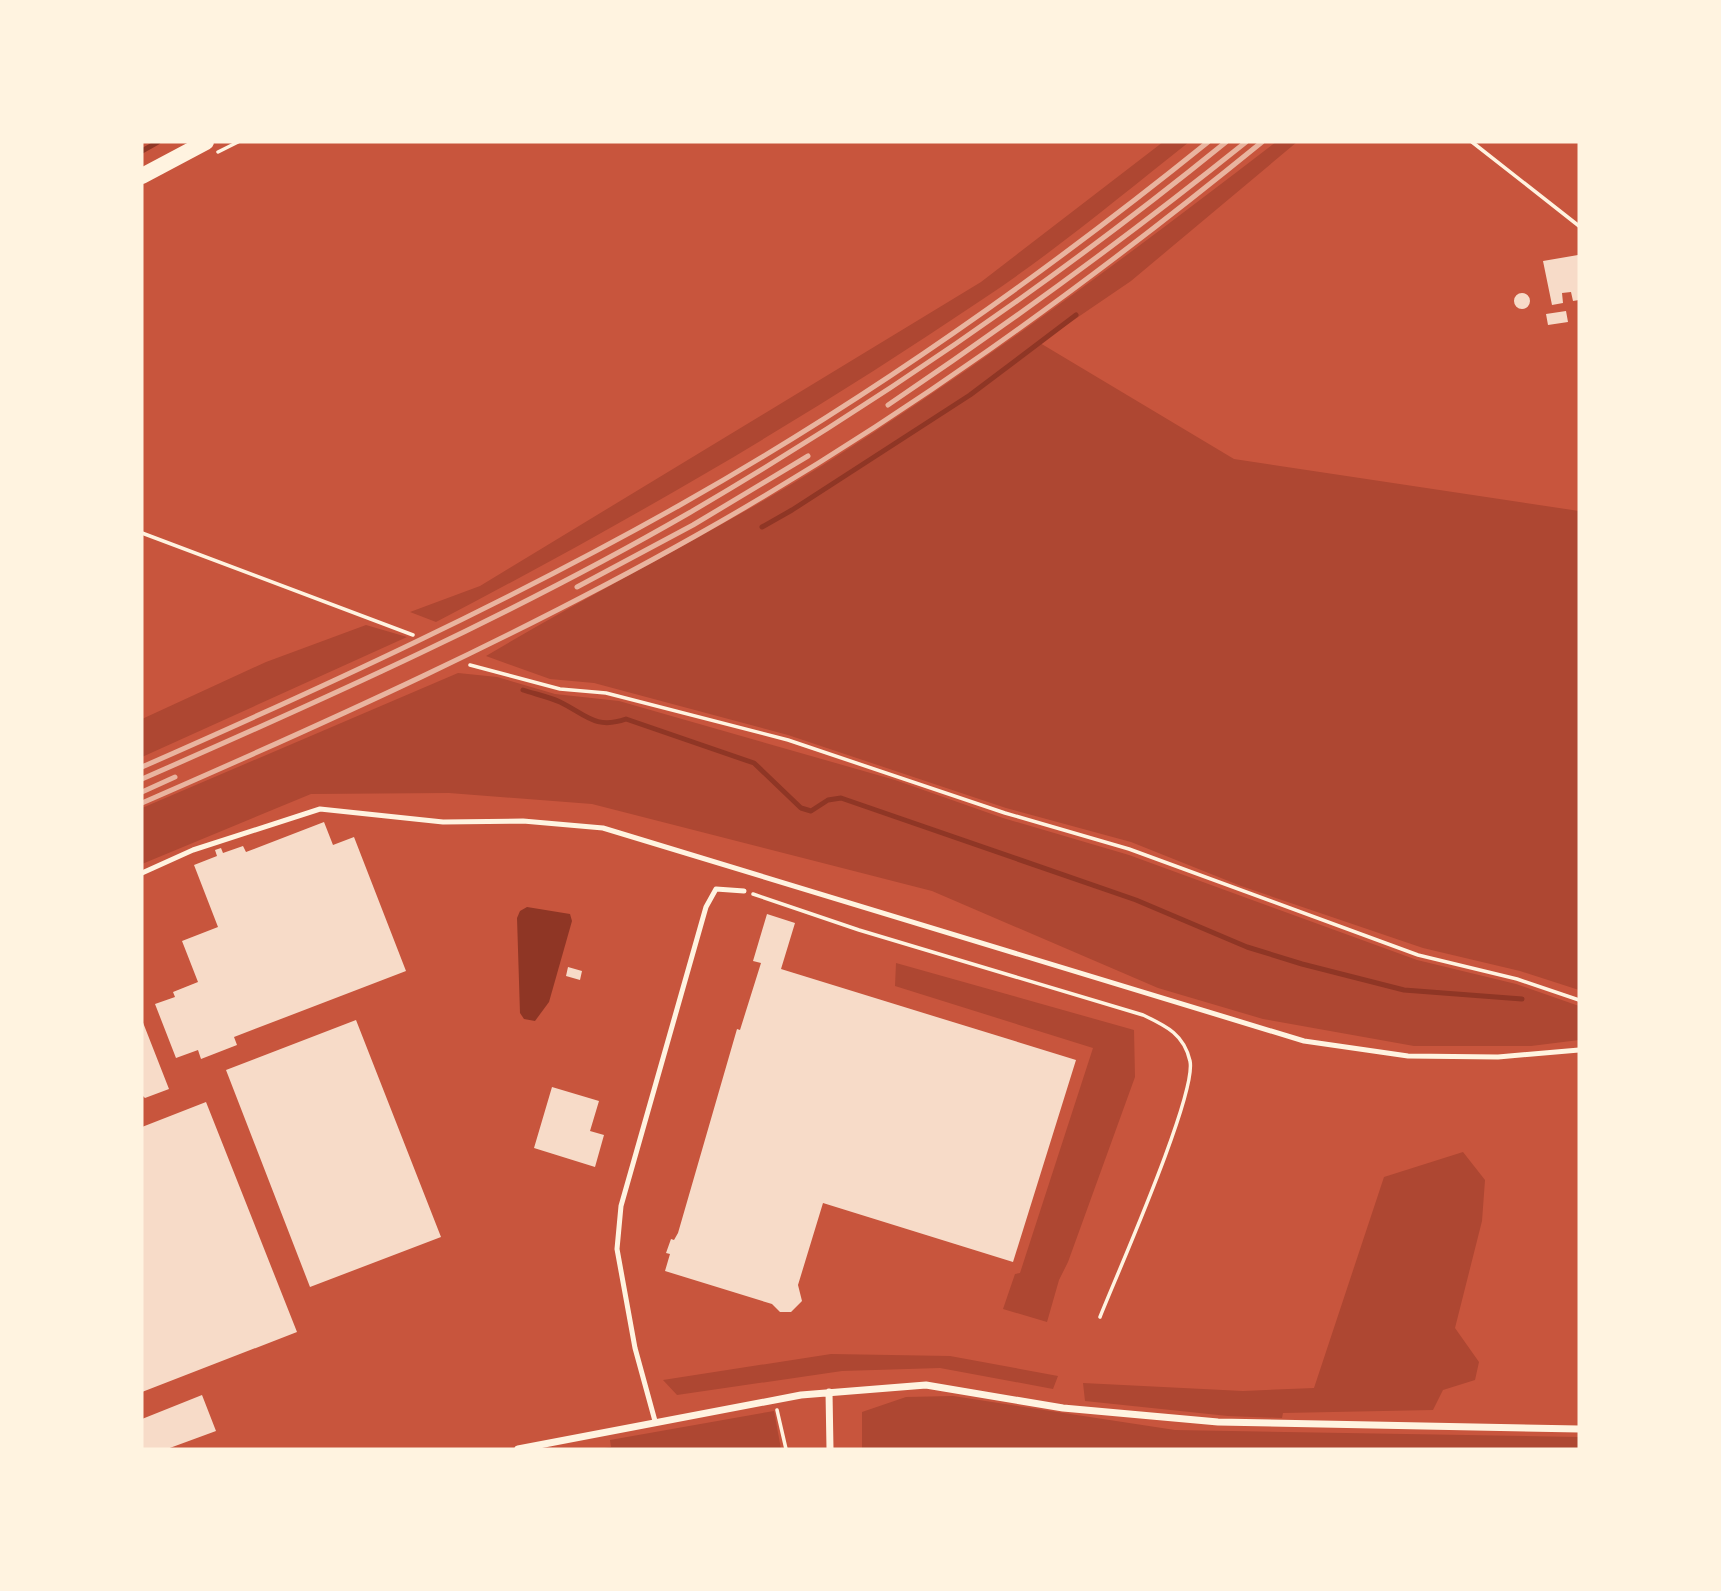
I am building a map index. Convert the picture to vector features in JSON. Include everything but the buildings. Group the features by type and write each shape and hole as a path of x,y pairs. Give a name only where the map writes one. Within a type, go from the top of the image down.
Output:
{"main road":[{"path":"142,176 206,142"}],"street":[{"path":"518,1449 775,1399 926,1385 1063,1408 1218,1422 1579,1429"},
{"path":"830,1392 832,1447"}],"lane":[{"path":"142,873 193,850 320,809 443,822 523,821 603,828 1304,1041 1408,1056 1498,1057 1579,1051"},
{"path":"655,1421 635,1348 617,1249 621,1206 706,907 716,889 732,888 744,891"}],"path":[{"path":"1472,142 1579,226"},
{"path":"142,533 413,635"},
{"path":"470,665 560,689 606,693 788,740 1005,813 1129,849 1418,955 1517,979 1579,1000"},
{"path":"744,891 859,930 1143,1015 1171,1028 1184,1043 1191,1063 1188,1085 1175,1128 1100,1317"},
{"path":"775,1399 786,1449"}],"shaded area":[{"path":"1163,142 1189,142 1036,262 850,386 645,508 436,622 410,612 480,586 981,282"},
{"path":"1276,142 1297,142 1131,281 1040,343 1234,459 1579,511 1579,990 1520,971 1423,948 1241,886 1131,842 1006,808 788,735 594,683 550,679 486,656 781,490 882,427 1053,309"},
{"path":"366,625 407,637 142,757 142,719 266,662"},
{"path":"458,673 497,677 555,694 619,701 895,780 1003,818 1129,855 1417,960 1516,984 1579,1006 1579,1040 1531,1046 1414,1046 1263,1019 1158,988 932,891 592,804 449,793 311,794 142,864 142,808"},
{"path":"527,907 570,914 572,921 549,1002 535,1021 524,1019 520,1013 517,918 520,911"},
{"path":"896,963 1134,1030 1135,1077 1068,1262 1059,1280 1047,1322 1003,1309 1015,1274 1020,1273 1093,1048 895,986"},
{"path":"1463,1152 1485,1180 1482,1221 1455,1328 1479,1362 1475,1380 1443,1390 1433,1410 1283,1413 1282,1418 1228,1416 1085,1401 1083,1383 1243,1391 1314,1388 1384,1177"},
{"path":"831,1354 950,1356 1058,1376 1053,1389 940,1368 842,1371 677,1395 663,1380"},
{"path":"953,1396 1175,1430 1579,1437 1579,1449 862,1448 862,1412 906,1397"},
{"path":"774,1411 781,1449 598,1449 611,1447 610,1440"}],"waterway":[{"path":"142,151 158,142"},
{"path":"762,527 970,395 1076,315"},
{"path":"523,690 560,702 598,722 626,719 754,763 801,808 811,811 828,800 841,798 1136,900 1247,947 1404,990 1522,999"}],"railway":[{"path":"142,767 346,675 481,610 614,541 749,465 885,379 1017,288 1208,142"},
{"path":"142,779 350,686 488,620 689,513 828,428 964,338 1097,243 1226,142"},
{"path":"888,405 1070,277 1246,142"},
{"path":"142,803 283,741 492,643 629,572 772,492 988,350 1127,249 1262,142"},
{"path":"577,587 693,525 808,456"},
{"path":"142,792 175,777"}]}
